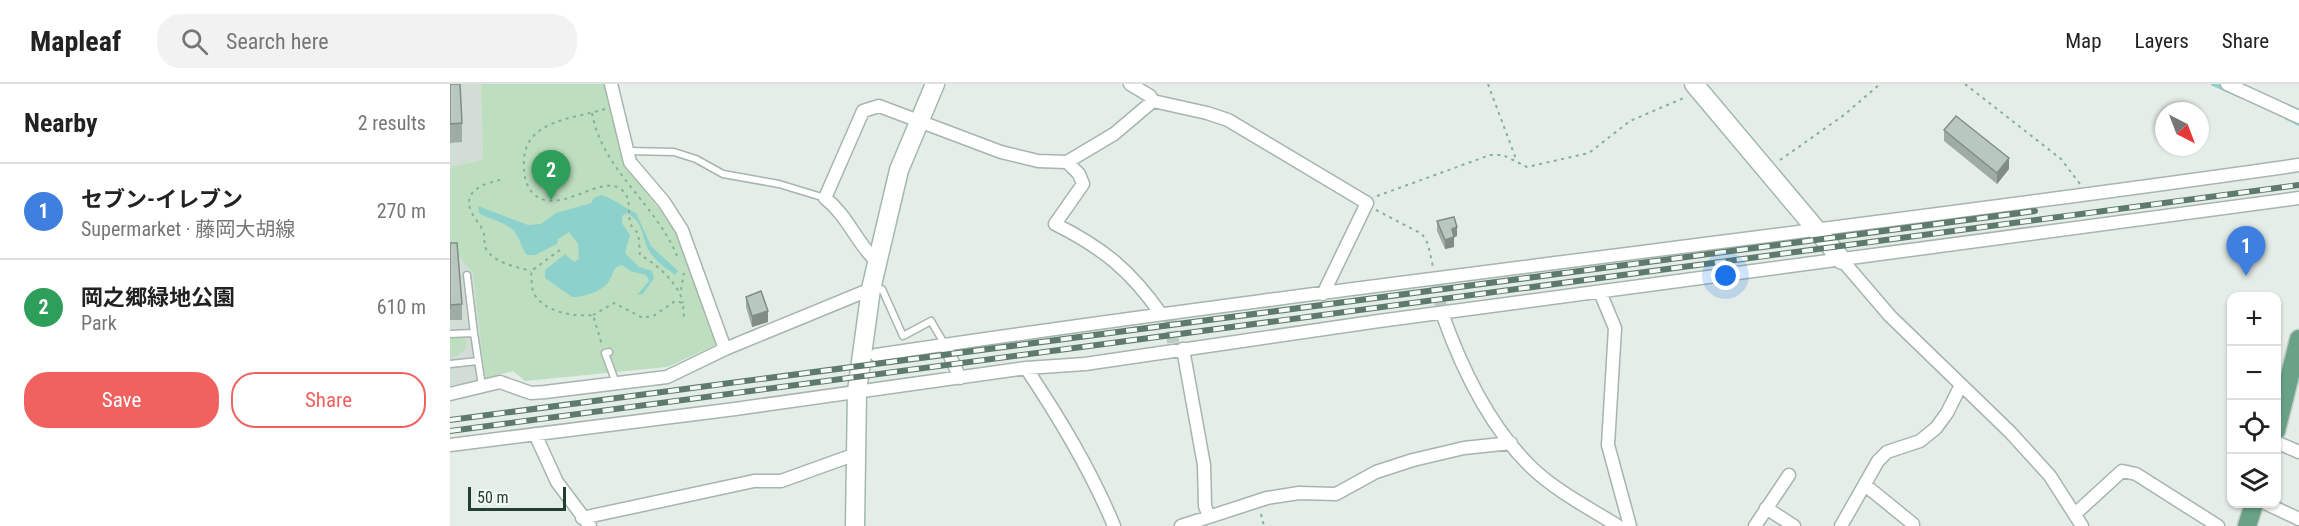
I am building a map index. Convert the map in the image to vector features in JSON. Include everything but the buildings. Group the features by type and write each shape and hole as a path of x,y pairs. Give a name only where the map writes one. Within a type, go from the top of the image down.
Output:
{"main road":[{"path":"2281,414 2299,339"},
{"path":"2247,526 2253,508"}],"street":[{"path":"611,84 630,162 664,202 682,230 725,350"},
{"path":"855,526 857,391 871,289 899,170 935,84"},
{"path":"1130,84 1228,120 1367,203 1323,294"},
{"path":"2227,84 2299,117"},
{"path":"1696,88 1764,171 1817,229 1890,316 2050,476 2082,526"},
{"path":"878,262 868,254 842,212 825,198 863,111 879,106 919,119 1001,152 1038,161 1067,162 1114,134 1153,94"},
{"path":"1067,162 1079,174 1083,184 1055,224 1086,239 1126,270 1161,314"},
{"path":"876,355 1161,314 2090,195 2299,165"},
{"path":"450,445 735,410 1026,368 1085,364 2299,198"},
{"path":"450,394 500,382 531,393 667,377 725,350 871,289"},
{"path":"1600,292 1615,328 1608,445 1630,526"},
{"path":"1442,314 1458,361 1470,384 1511,443 1531,466 1556,488 1618,526"},
{"path":"945,345 960,378"},
{"path":"1183,350 1204,465 1205,506 1209,517"},
{"path":"1026,368 1098,487 1114,526"},
{"path":"1841,526 1878,461 1887,452 1920,441 1936,428 1961,386"},
{"path":"535,434 557,482 586,522 754,481 781,481 856,454"},
{"path":"1180,526 1268,498 1299,493 1336,494 1376,472 1413,460 1464,448 1511,443"},
{"path":"2281,444 2299,452"},
{"path":"2075,514 2122,471 2136,474 2218,526"},
{"path":"1755,526 1789,475"},
{"path":"1864,485 1913,524"},
{"path":"1766,508 1794,526"},
{"path":"2276,508 2299,519"}],"lane":[{"path":"628,151 674,152 696,159 723,174 779,184 825,198"},
{"path":"466,274 483,386"},
{"path":"871,289 882,289 903,336 931,321 945,345"},
{"path":"450,334 474,333"},
{"path":"607,353 616,383"},
{"path":"450,364 478,360"}],"path":[{"path":"1488,84 1516,159"},
{"path":"1764,171 1845,115 1880,84"},
{"path":"1965,84 2061,159 2090,195"},
{"path":"1436,279 1428,244 1422,234 1392,220 1367,203 1381,192 1490,155 1503,155 1516,159 1527,167 1589,153 1630,121 1696,88"},
{"path":"616,106 552,121 533,137 523,154 524,180 535,196 550,200 570,198 612,185 620,188 629,199 631,225 638,234 640,255 651,261 681,291"},
{"path":"592,113 596,134 624,180 651,211 678,259"},
{"path":"500,180 484,183 475,190 469,202 470,210 484,232 484,247 490,254 507,264 531,271"},
{"path":"531,271 560,250"},
{"path":"681,266 684,274 681,291 684,319"},
{"path":"531,271 533,291 542,304 576,316 593,315 614,303 643,318 655,315 675,301 683,303"},
{"path":"593,315 607,353"}],"shaded area":[{"path":"450,84 481,84 483,160 450,167"},
{"path":"450,246 473,273 485,379 450,386"}],"green space":[{"path":"481,84 605,84 625,165 678,233 718,344 667,367 525,381 513,371 485,379 473,273 450,246 450,167 483,160"},
{"path":"460,336 466,340 466,348 457,356 450,357 450,337"}],"water":[{"path":"601,195 636,213 651,246 678,271 675,275 652,255 640,226 627,213 622,216 622,223 630,235 625,253 639,267 652,271 654,278 643,294 637,295 649,281 646,275 630,271 622,265 616,267 609,281 602,288 587,295 572,297 545,278 545,270 565,254 574,262 579,259 578,244 569,232 558,239 557,244 535,255 527,255 513,230 479,213 478,206 528,225 541,224 556,213 591,203 594,198"}],"waterway":[{"path":"2213,84 2242,97"},
{"path":"2287,118 2299,124"}],"tunnel":[{"path":"1436,279 1442,313"},
{"path":"1170,313 1174,351"}],"railway":[{"path":"450,431 2299,185"},
{"path":"450,420 2035,211"}],"place":[{"name":"岡之郷緑地公園","path":"551,200"},
{"name":"セブン-イレブン","path":"2246,276"}]}
